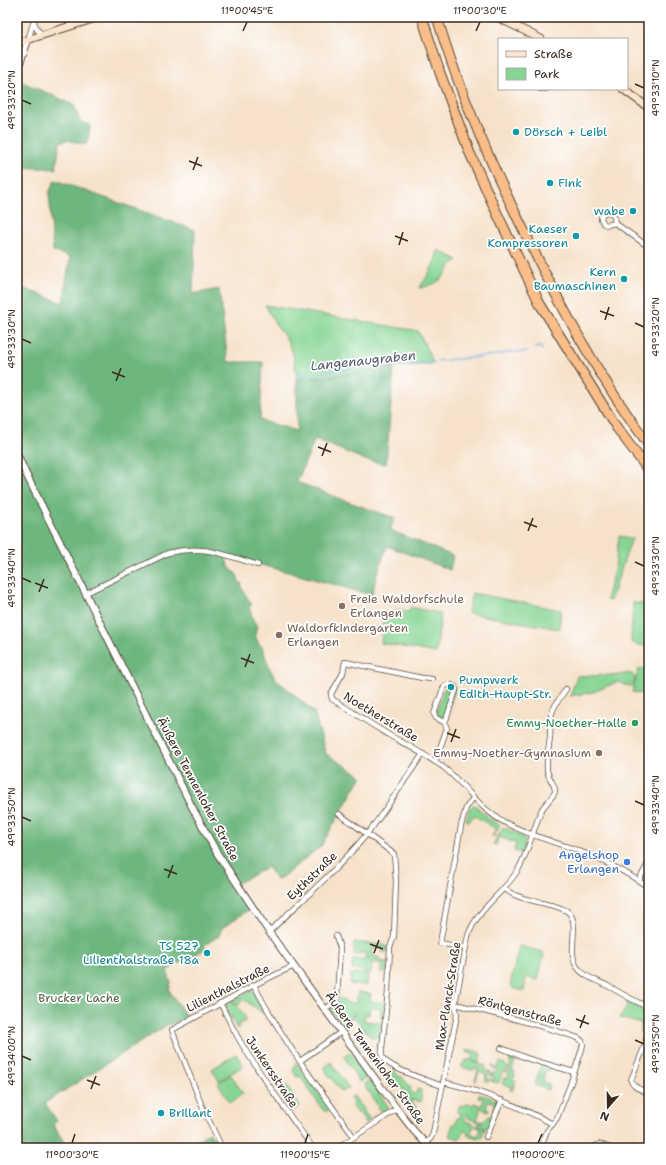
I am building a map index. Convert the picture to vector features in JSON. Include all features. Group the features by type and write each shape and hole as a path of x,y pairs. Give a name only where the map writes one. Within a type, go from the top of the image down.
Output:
{"highway":[{"path":"422,17 440,73 469,151 540,304 617,428 649,471"},
{"path":"437,17 461,90 478,132 553,291 597,368 649,445"},
{"path":"597,368 619,393 649,436"}],"main road":[{"path":"17,43 99,17"},
{"path":"497,17 539,38"},
{"path":"624,90 649,108"}],"street":[{"path":"17,72 35,17"},
{"path":"34,22 37,30 43,34"},
{"path":"615,223 649,247"},
{"name":"Äußere Tennenloher Straße","path":"17,454 192,807 217,853 269,932 341,1032 397,1109 428,1146"},
{"path":"86,593 168,553 178,551 195,549 208,550 258,565"},
{"name":"Noetherstraße","path":"432,679 346,662 343,674 331,694 332,699 374,726 423,754 450,773 473,798 502,821 523,832 616,867 639,880 649,888"},
{"path":"435,762 447,728 444,722 436,718 434,714 445,686 449,684 455,687 456,690 444,722"},
{"name":"Max-Planck-Straße","path":"428,1146 433,1133 457,1015 455,1004 469,931 476,919 513,877 520,865 542,810 556,790 549,778 547,769 547,755 553,710 566,689"},
{"name":"Eythstraße","path":"269,932 344,859 367,834 423,754"},
{"path":"465,948 440,943 461,826 466,808 473,798"},
{"path":"339,814 392,851 394,856 396,881 394,937 390,946 388,991 382,1049 382,1056 386,1062 399,1069 443,1084 472,1089 502,1100 553,1124"},
{"path":"639,880 649,862"},
{"path":"504,888 512,894 555,906 568,912 574,924 572,950 579,969 595,980 649,1008"},
{"path":"325,1009 334,1003 337,998 340,948 336,936"},
{"name":"Lilienthalstraße","path":"222,1148 202,1106 172,1030 254,985 294,966"},
{"path":"254,985 272,1020 354,1137"},
{"name":"Junkersstraße","path":"220,1003 247,1053 313,1148"},
{"name":"Röntgenstraße","path":"455,1004 522,1020 580,1039 582,1041 583,1044 561,1109 556,1120 547,1131 540,1148"},
{"path":"649,1030 645,1045 631,1080 634,1086 649,1093"},
{"path":"300,1061 341,1032"},
{"path":"501,1048 530,1059 574,1072"},
{"path":"486,1137 502,1100"},
{"path":"337,1148 397,1109"},
{"path":"596,1146 603,1144 610,1148"}],"green space":[{"path":"18,80 74,105 80,121 90,126 86,145 68,140 60,142 56,169 17,167"},
{"name":"Brucker Lache","path":"55,180 195,230 193,294 219,289 228,362 263,362 260,420 297,431 297,379 317,378 394,367 386,464 365,460 315,439 297,482 395,518 390,530 453,556 450,570 387,546 377,574 372,595 225,555 229,566 237,575 239,582 242,583 241,587 252,605 249,607 254,622 257,624 255,635 276,679 314,712 326,754 362,776 321,846 277,881 267,867 235,885 250,909 222,928 219,936 204,945 206,949 167,970 171,983 169,990 187,1018 167,1025 45,1103 57,1121 53,1125 68,1148 17,1148 17,286 63,303 70,257 53,251 49,193"},
{"path":"438,250 458,260 439,281 419,288 431,270"},
{"path":"265,305 418,331 434,364 394,367 317,378 297,379 293,354 287,340 276,325"},
{"path":"619,536 633,539 610,601 606,600 615,566"},
{"path":"472,593 561,610 559,629 468,613"},
{"path":"633,603 649,604 649,646 638,645 631,642"},
{"path":"410,607 441,615 436,653 381,643 384,616 395,617 396,609 409,612"},
{"path":"649,668 649,695 632,692 639,669"},
{"path":"629,673 635,677 633,685 631,686 617,682 593,692 570,696 577,676 620,675"},
{"path":"448,686 455,690 444,719 437,716 436,713 444,689"},
{"path":"473,805 500,825 493,837 492,836 496,829 474,815 469,822 466,820 470,808"},
{"path":"503,827 523,837 525,843 521,853 514,851 516,843 499,837 496,845 493,844"},
{"path":"354,942 384,945 387,947 387,952 382,952 383,949 372,949 371,954 380,958 378,961 387,962 387,972 381,973 381,963 372,963 371,972 368,974 367,985 350,984 351,974 365,974 364,971 352,969 353,959 369,959 369,957 365,957 365,953 354,955"},
{"path":"519,946 543,952 544,955 538,980 526,977 524,991 513,988 510,985"},
{"path":"253,990 265,1012 263,1013 243,999 238,1006 231,1001"},
{"path":"358,992 371,994 370,1001 385,1003 383,1017 380,1017 381,1009 370,1007 369,1015 365,1014 364,1021 382,1023 380,1038 370,1036 354,1017 354,1014 352,1018 342,1024 330,1009 339,998 347,1003 355,1004"},
{"path":"627,1001 647,1011 648,1019 644,1033 640,1032 642,1024 620,1018 627,1006"},
{"path":"230,1002 243,1013 245,1019 244,1023 242,1022 237,1029 225,1006"},
{"path":"467,1049 479,1052 481,1054 479,1063 473,1062 486,1066 485,1070 488,1071 487,1075 489,1082 485,1081 485,1074 479,1072 475,1081 478,1068 472,1070 461,1067 465,1060 472,1060 473,1055 467,1052"},
{"path":"350,1052 368,1077 359,1082 344,1056"},
{"path":"236,1054 243,1066 219,1081 212,1069"},
{"path":"511,1056 515,1056 513,1061 515,1061 512,1071 515,1072 514,1075 516,1076 514,1076 513,1080 516,1081 512,1091 510,1090 511,1086 502,1084 504,1077 508,1079 511,1062 509,1062"},
{"path":"296,1062 330,1109 328,1111 323,1110 300,1076 297,1077 293,1071"},
{"path":"331,1062 349,1088 341,1092 332,1078 330,1078 324,1067"},
{"path":"500,1062 505,1064 508,1068 507,1073 502,1072 499,1082 497,1083 491,1081 490,1078 494,1080 494,1078 493,1076 490,1076 489,1070 492,1075 493,1073 498,1072 499,1071 492,1068 493,1065 493,1067 498,1068"},
{"path":"541,1065 550,1067 550,1070 546,1070 543,1079 544,1082 550,1085 548,1090 535,1085"},
{"path":"394,1070 399,1077 401,1076 411,1086 410,1091 414,1094 417,1092 417,1089 421,1090 421,1102 412,1100 411,1104 416,1106 415,1111 403,1103 405,1092 400,1085 395,1089 391,1084 393,1083 388,1075"},
{"path":"231,1075 243,1094 230,1103 218,1083"},
{"path":"370,1080 388,1106 388,1109 383,1112 381,1109 380,1110 364,1084"},
{"path":"287,1086 300,1106 294,1110 280,1090"},
{"path":"479,1094 497,1100 499,1104 497,1109 493,1110 495,1103 488,1101 486,1107 489,1109 488,1111 480,1108 477,1120 483,1122 489,1116 494,1116 487,1129 478,1122 468,1118 468,1115 466,1114 464,1120 475,1125 470,1133 478,1136 481,1129 476,1127 478,1124 485,1129 481,1139 467,1135 468,1132 464,1131 459,1139 449,1136 453,1124 455,1124 457,1118 460,1118 461,1113 457,1112 460,1105 473,1105 474,1103 481,1106 484,1099 478,1097"},
{"path":"354,1096 370,1120 366,1123 359,1112 357,1114 352,1104 353,1103 350,1098"},
{"path":"210,1132 218,1148 184,1148"}],"waterway":[{"name":"Langenaugraben","path":"535,348 540,347 542,350"},
{"name":"Langenaugraben","path":"437,361 497,355 510,352 527,352"},
{"name":"Langenaugraben","path":"296,375 313,375 355,368 432,362"}],"place":[{"name":"Dörsch + Leibl","path":"516,132"},
{"name":"Fink","path":"550,183"},
{"name":"wabe","path":"633,211"},
{"name":"Kaeser Kompressoren","path":"576,236"},
{"name":"Kern Baumaschinen","path":"624,279"},
{"name":"Freie Waldorfschule Erlangen","path":"342,606"},
{"name":"Waldorfkindergarten Erlangen","path":"279,635"},
{"name":"Pumpwerk Edith-Haupt-Str.","path":"451,687"},
{"name":"Emmy-Noether-Halle","path":"635,723"},
{"name":"Emmy-Noether-Gymnasium","path":"599,753"},
{"name":"Angelshop Erlangen","path":"627,862"},
{"name":"TS 527 Lilienthalstraße 18a","path":"207,953"},
{"name":"Brillant","path":"161,1113"}]}
